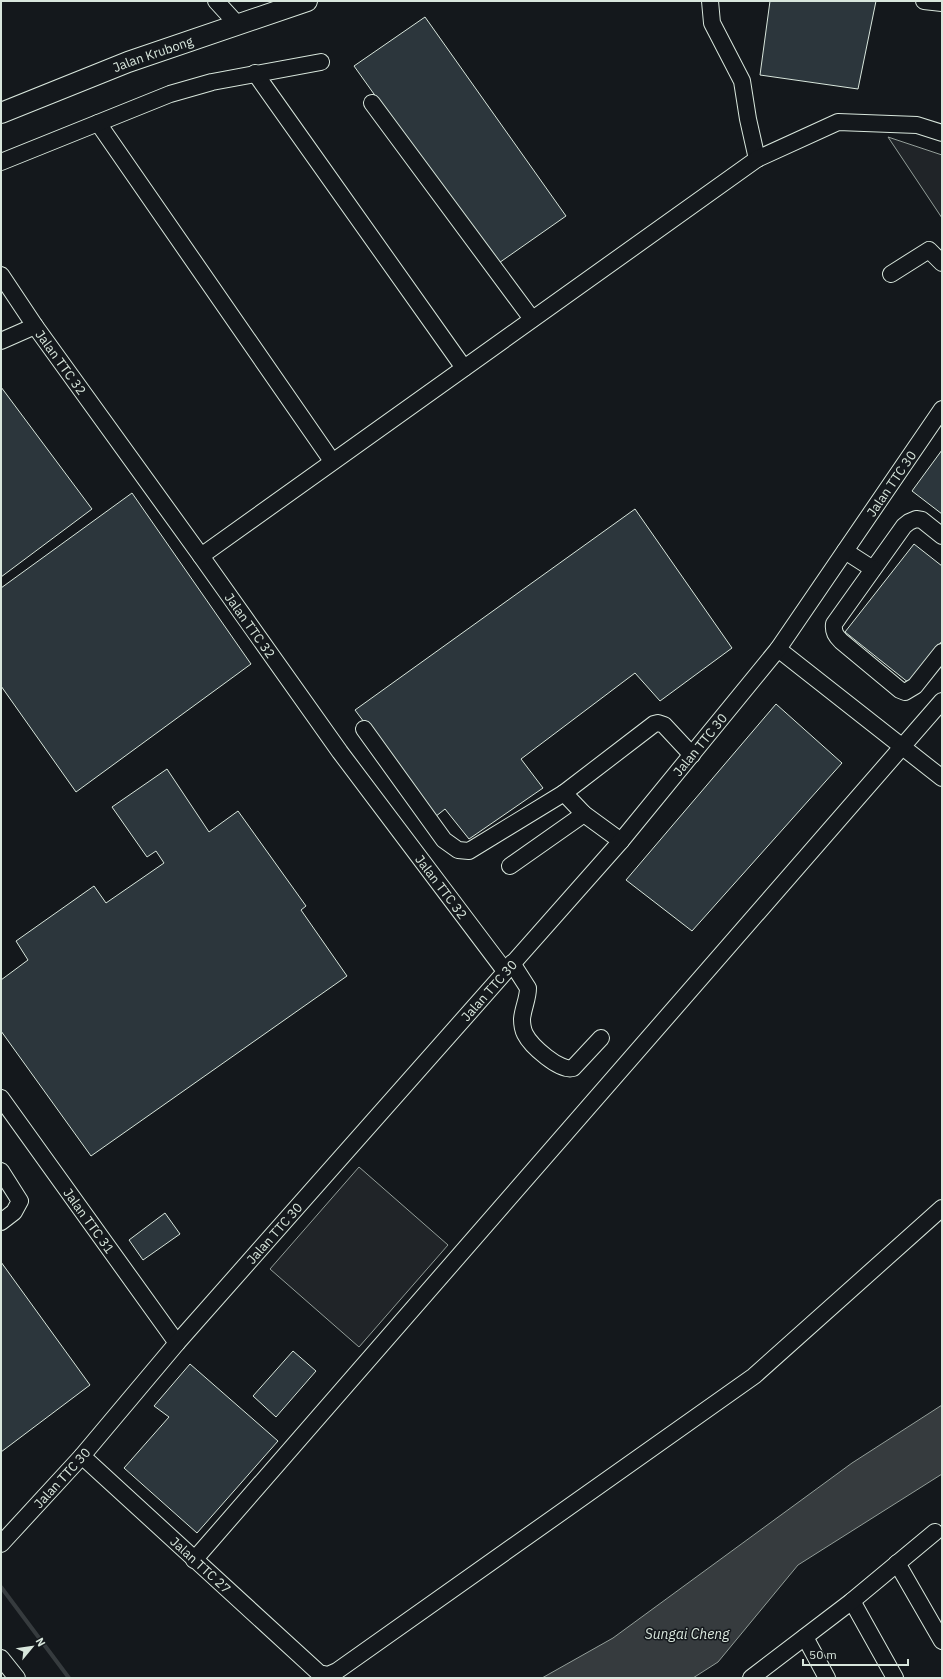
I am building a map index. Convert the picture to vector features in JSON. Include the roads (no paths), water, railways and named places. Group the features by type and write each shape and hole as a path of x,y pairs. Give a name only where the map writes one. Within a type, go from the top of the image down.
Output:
{"main road":[{"name":"Jalan Krubong","path":"1,114 128,62 307,1"}],"street":[{"path":"216,1 238,25"},
{"path":"710,1 712,23 742,80 748,120 757,159"},
{"path":"924,1 941,2"},
{"path":"1,162 170,94 212,82 254,73 321,62"},
{"path":"254,73 464,368"},
{"path":"372,103 532,319"},
{"path":"201,556 757,159 838,122 917,125 942,133"},
{"path":"98,123 332,461"},
{"path":"891,274 929,250 942,263"},
{"name":"Jalan TTC 32","path":"3,283 201,556 340,752 508,967 528,988 522,1019 524,1033 531,1042 547,1057 563,1068 569,1069 574,1068 601,1038"},
{"path":"1,341 35,326"},
{"name":"Jalan TTC 30","path":"1,1544 82,1456 177,1343 621,841 778,649 942,409"},
{"path":"942,536 922,520 916,519 909,522 834,624 833,629 836,636 900,690 905,692 914,686 942,652"},
{"path":"845,551 873,570"},
{"path":"778,649 942,778"},
{"path":"194,1560 942,701"},
{"path":"364,729 444,840 458,850 469,851 564,793 654,724 658,723 664,725 692,755"},
{"path":"564,793 584,814 621,841"},
{"path":"510,866 584,814"},
{"name":"Jalan TTC 31","path":"1,1098 6,1117 177,1343"},
{"path":"1,1171 20,1201 14,1212 1,1222"},
{"name":"Jalan TTC 27","path":"82,1456 319,1674 328,1675 336,1671 754,1376 942,1208"},
{"path":"753,1678 852,1601 935,1532"},
{"path":"897,1563 942,1642"},
{"path":"852,1601 895,1678"},
{"path":"805,1637 827,1678"},
{"path":"1,1658 18,1678"}],"water":[{"name":"Sungai Cheng","path":"942,1405 942,1474 798,1565 718,1662 693,1678 542,1678 613,1638 852,1463"}],"waterway":[{"path":"1,1587 69,1678"}]}
